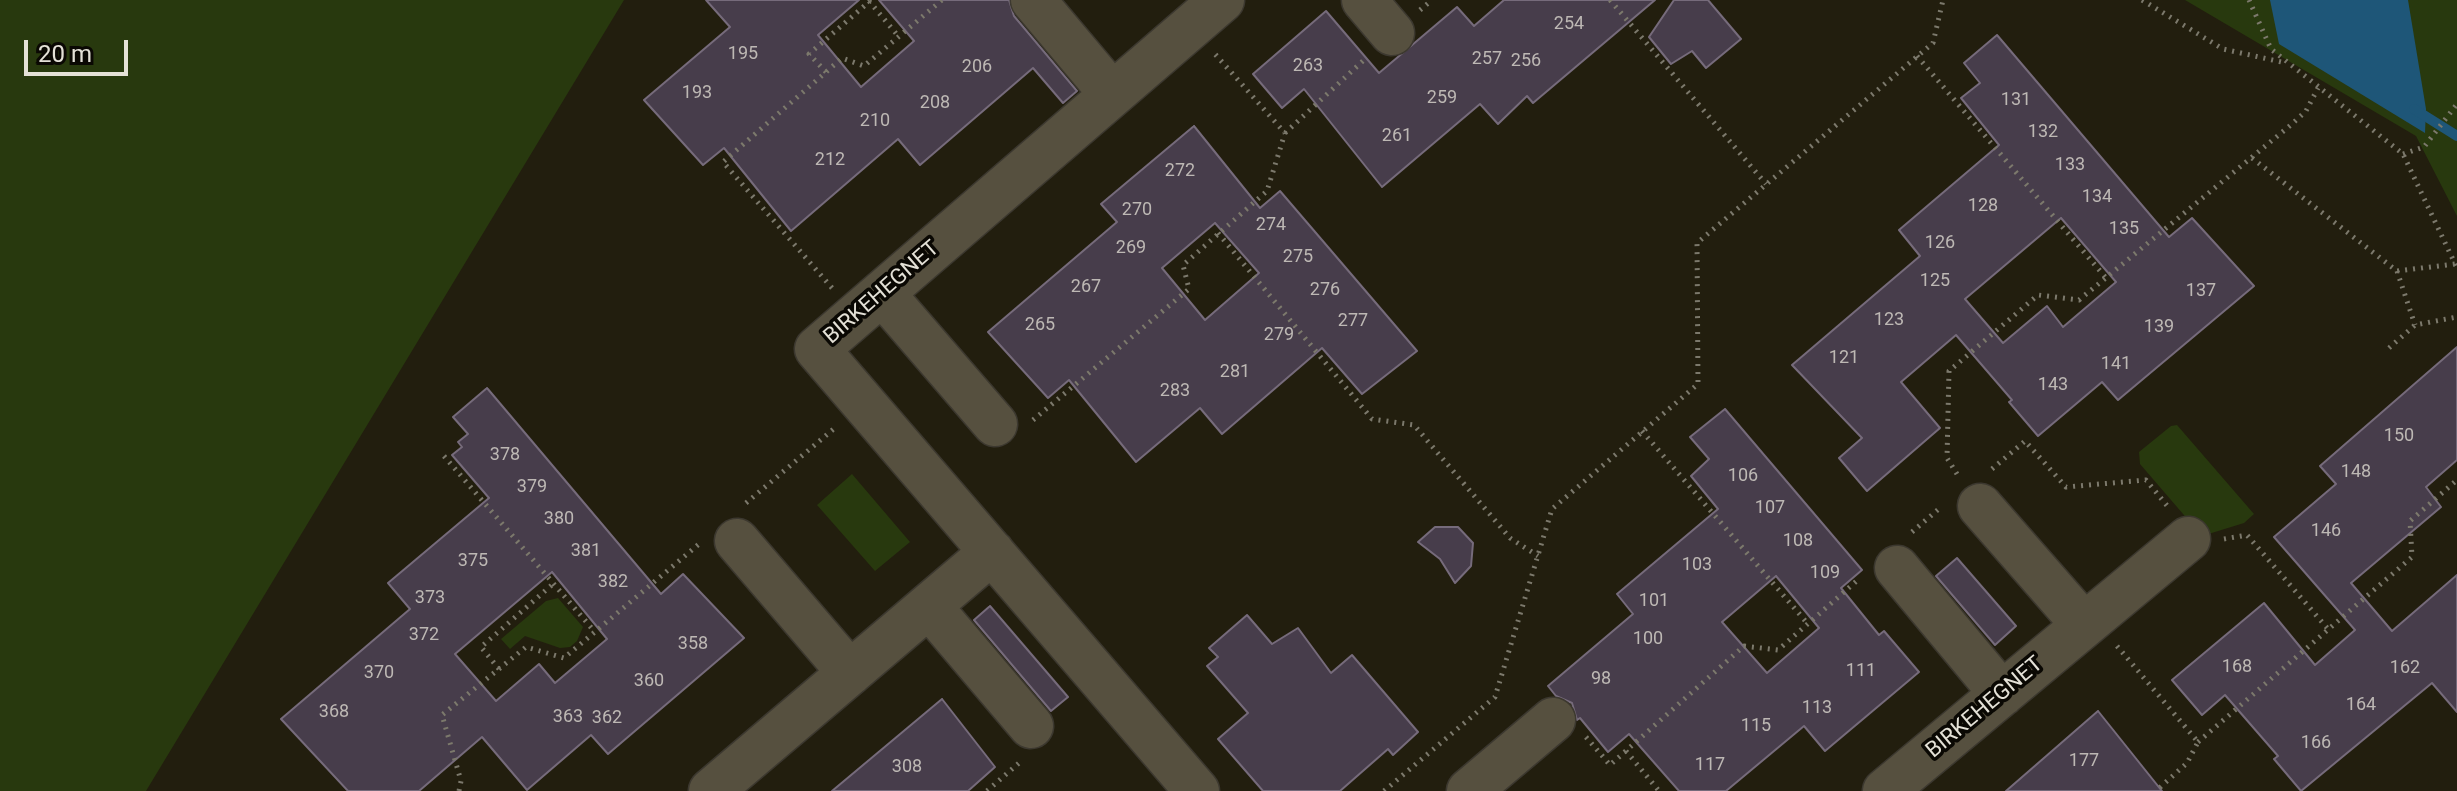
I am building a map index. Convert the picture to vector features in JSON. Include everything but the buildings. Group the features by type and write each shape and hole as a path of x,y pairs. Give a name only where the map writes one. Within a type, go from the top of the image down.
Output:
{"street":[{"path":"1033,0 1112,94"},
{"path":"1364,0 1392,33"},
{"name":"BIRKEHEGNET","path":"1193,9 1112,94 817,349 1197,791"},
{"path":"869,305 1008,427"},
{"path":"1973,498 2088,622"},
{"path":"727,530 850,673"},
{"name":"BIRKEHEGNET","path":"1885,791 2188,539"},
{"path":"711,791 992,552"},
{"path":"1889,559 2002,694"},
{"path":"929,606 1031,726"},
{"path":"1476,789 1553,720"}],"path":[{"path":"869,305 723,162 842,58 864,66 942,0"},
{"path":"1008,427 1189,289 1183,265 1267,191 1285,133 1432,0"},
{"path":"1610,0 1766,184"},
{"path":"1384,791 1495,697 1552,509 1698,384 1697,243 1933,43 1943,0"},
{"path":"2142,0 2223,49 2288,64"},
{"path":"2249,0 2271,49 2403,154 2456,266 2397,271"},
{"path":"826,72 809,54 869,1 899,37"},
{"path":"1193,9 1285,133"},
{"path":"1917,56 2106,278"},
{"path":"1973,498 1947,458 1949,371 2038,295 2079,300 2306,111 2318,88"},
{"path":"2403,154 2424,147 2457,104"},
{"path":"2252,158 2397,271 2415,325"},
{"path":"1218,233 1372,419 1414,425 1510,538 1538,556"},
{"path":"2389,348 2415,325 2457,317"},
{"path":"459,791 461,781 442,715 526,647 564,658 727,530 864,403"},
{"path":"1642,431 1808,624"},
{"path":"1973,498 2025,441 2066,487 2146,480 2182,525 2188,539 2200,542 2247,535 2328,629"},
{"path":"444,456 595,632"},
{"path":"2156,791 2187,763 2198,742 2412,557 2410,521 2457,480"},
{"path":"1553,720 1562,711 1610,765 1744,646 1778,650 1889,559 1953,496 1973,498"},
{"path":"499,669 481,647 553,584"},
{"path":"2088,622 2198,742"},
{"path":"1626,751 1659,791"}],"green space":[{"path":"0,0 624,0 146,791 0,791"},
{"path":"2185,0 2457,0 2457,216 2416,136"},
{"path":"2177,425 2254,514 2244,523 2202,536 2140,464 2139,452 2171,426"},
{"path":"852,474 910,542 875,571 817,505"},
{"path":"558,598 583,627 577,641 570,647 560,648 525,636 510,649 501,639 546,601"}],"water":[{"path":"2270,0 2408,0 2426,109 2425,133 2279,44"}],"waterway":[{"path":"2414,109 2457,136"}]}
